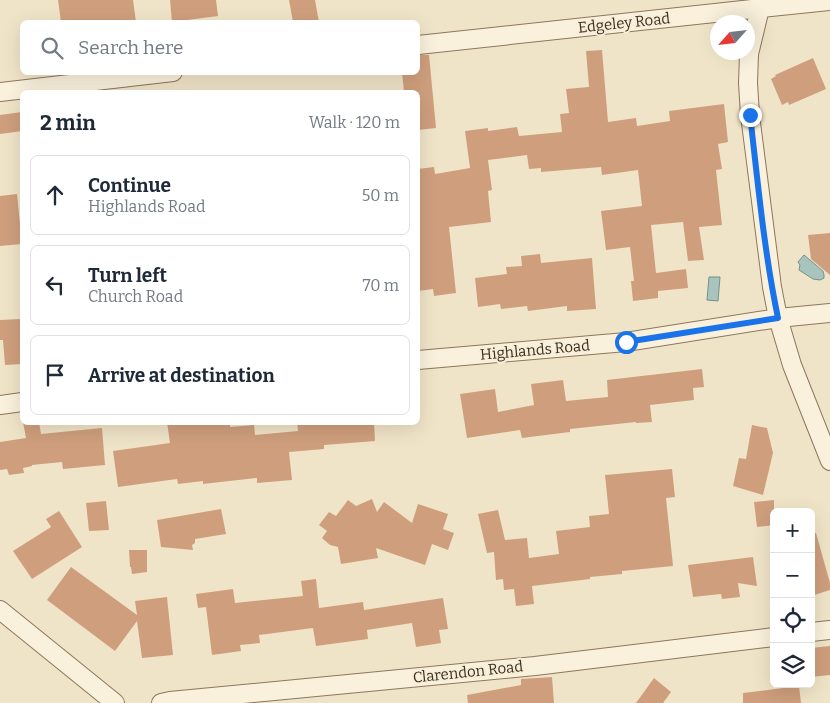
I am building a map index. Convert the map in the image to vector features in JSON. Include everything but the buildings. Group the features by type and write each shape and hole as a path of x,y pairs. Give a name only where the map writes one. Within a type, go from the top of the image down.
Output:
{"street":[{"name":"Edgeley Road","path":"420,46 762,4 830,1"},
{"path":"762,4 750,54 748,83 767,257 778,318 792,365 830,462"},
{"path":"32,90 150,75"},
{"path":"0,92 20,91"},
{"name":"Highlands Road","path":"420,360 626,342 778,318 830,313"},
{"path":"0,405 20,402"},
{"path":"0,610 115,703"},
{"path":"815,632 830,630"},
{"name":"Clarendon Road","path":"162,703 535,666 770,637"}],"water":[{"path":"804,255 823,271 824,278 820,280 813,279 799,270 800,265 798,262"},
{"path":"709,277 720,277 718,301 707,300"}],"route":[{"path":"626,342 778,318 767,257 750,115"}]}
